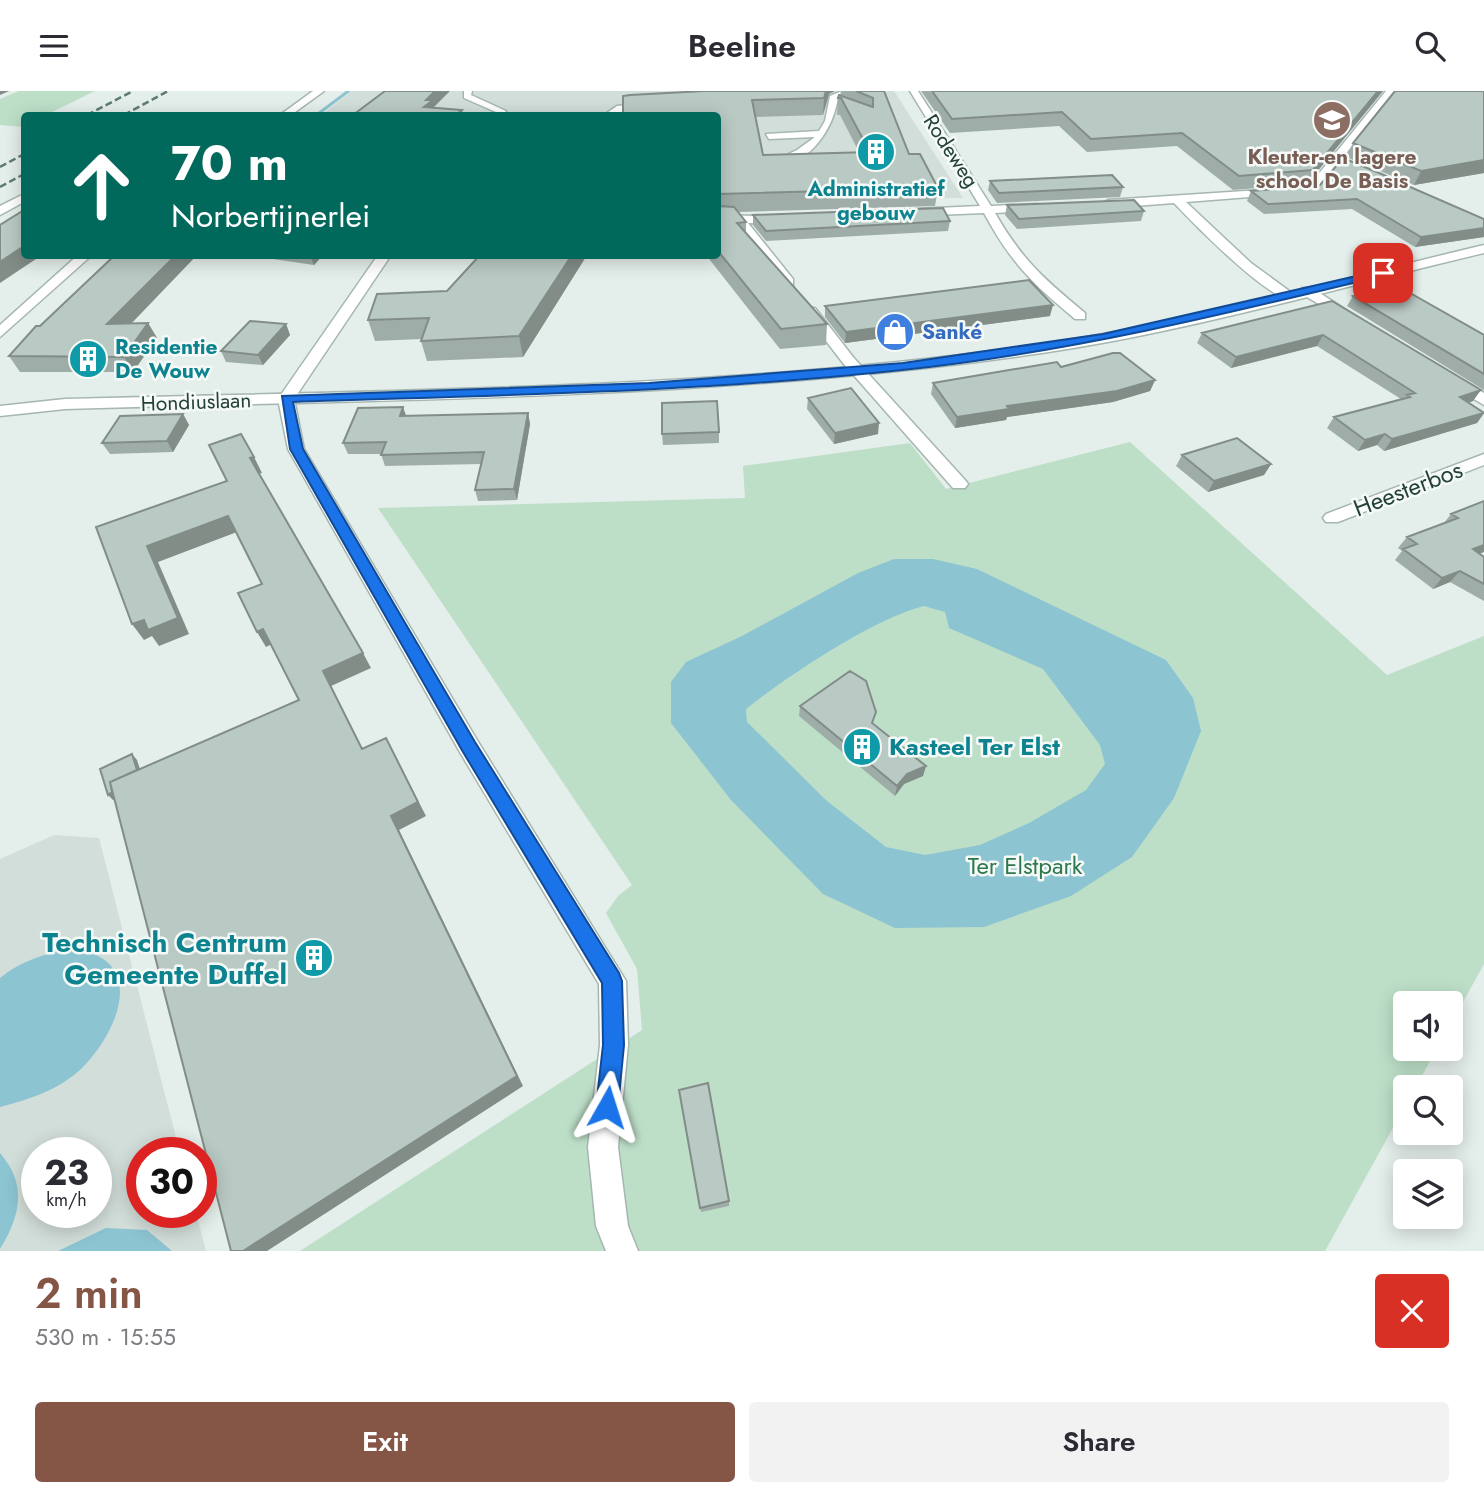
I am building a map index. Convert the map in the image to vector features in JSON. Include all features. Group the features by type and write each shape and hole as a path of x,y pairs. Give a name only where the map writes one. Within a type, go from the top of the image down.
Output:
{"street":[{"path":"289,112 319,91"},
{"path":"1096,204 1178,201 1311,190 1391,91"},
{"name":"Rodeweg","path":"914,92 988,209 1010,250 1032,276 1080,316"},
{"path":"1337,160 1349,165"},
{"path":"0,211 21,199"},
{"path":"1178,201 1246,267 1287,296"},
{"path":"904,213 1042,207"},
{"path":"721,219 799,219"},
{"path":"738,219 860,371 959,484"},
{"name":"Hondiuslaan","path":"0,411 65,404 649,387 860,371 1080,342 1484,249"},
{"path":"0,333 82,259"},
{"path":"381,259 286,399 296,449 469,747 612,981 614,1045 603,1147 612,1226 622,1251"},
{"path":"1307,291 1368,328"},
{"path":"1437,371 1484,400"},
{"name":"Hondiuslaan","path":"0,422 112,404"},
{"name":"Heesterbos","path":"1332,518 1484,459"}],"lane":[{"path":"468,91 467,96 501,112"},
{"path":"771,166 791,157 821,134 832,118 834,96 850,91"},
{"path":"613,112 620,108 659,104"},
{"path":"833,104 845,109"},
{"path":"769,136 821,134"}],"shaded area":[{"path":"352,91 894,91 963,198 721,200 721,112 325,112"},
{"path":"54,835 99,838 176,1137 126,1137 126,1228 200,1228 206,1251 0,1251 0,859"}],"green space":[{"path":"19,91 95,91 52,112 21,112 21,127 0,125 0,99"},
{"name":"Ter Elstpark","path":"1130,442 1387,675 1484,636 1484,964 1463,1002 1463,991 1393,991 1393,1061 1430,1061 1422,1075 1393,1075 1393,1128 1325,1251 300,1251 642,1030 637,969 606,913 618,896 632,885 378,508 745,498 743,466 910,443 946,489"}],"water":[{"path":"894,559 933,559 977,569 1166,660 1193,698 1201,731 1174,798 1132,857 1071,896 984,927 895,928 823,894 731,800 671,723 671,682 686,662 742,636 858,573","holes":["924,606 945,612 949,628 1043,669 1100,745 1105,764 1086,790 1029,823 980,845 925,855 886,847 827,801 747,722 746,709 808,665 881,623"]},
{"path":"74,949 97,955 112,967 119,981 120,998 107,1035 95,1053 73,1076 33,1097 0,1107 0,978 35,958"},
{"path":"0,1153 14,1176 18,1200 13,1224 0,1249"},
{"path":"106,1228 147,1230 172,1251 58,1251"}],"building":[{"path":"385,91 435,91 426,100 433,100 424,107 462,110 460,112 357,112"},
{"path":"704,91 826,91 824,98 752,100 763,155 870,152 841,98 838,98 839,95 873,107 873,98 856,91 884,91 909,154 920,154 938,188 721,194 721,112 623,112 623,96"},
{"path":"932,91 1378,91 1313,170 1239,176 1182,133 1091,139 1062,112 952,119"},
{"path":"1395,91 1484,91 1484,160 1421,171 1353,143"},
{"path":"1343,158 1484,219 1484,228 1421,237 1357,199 1268,204 1251,191 1320,185"},
{"path":"1112,175 1123,187 999,193 990,181"},
{"path":"1134,200 1144,211 1019,219 1007,205"},
{"path":"721,206 734,207 746,222 737,223 827,324 781,329 721,255"},
{"path":"943,208 950,221 766,231 753,215"},
{"path":"21,212 21,248 0,262 0,225"},
{"path":"111,259 172,259 107,324 148,323 124,357 9,356 36,326 40,326"},
{"path":"476,259 569,259 519,336 421,341 429,318 368,320 377,294 447,291"},
{"path":"1029,280 1053,305 846,332 825,306"},
{"path":"1396,285 1484,335 1484,374 1353,296"},
{"path":"1332,301 1481,390 1460,397 1484,413 1392,439 1385,434 1365,440 1334,417 1410,397 1407,395 1415,393 1323,335 1236,357 1202,333"},
{"path":"250,321 286,324 258,355 221,351"},
{"path":"1120,353 1155,380 1117,391 1007,406 1009,409 957,417 933,383 1057,362 1061,367"},
{"path":"851,388 879,423 835,433 808,398"},
{"path":"717,401 719,432 662,434 662,403"},
{"path":"403,407 400,416 528,413 514,489 475,490 484,452 381,455 386,442 343,443 358,408"},
{"path":"183,414 167,441 102,443 120,416"},
{"name":"Technisch Centrum Gemeente Duffel","path":"241,434 254,457 250,458 363,653 323,671 362,749 386,738 418,802 391,816 517,1076 243,1251 231,1251 217,1197 217,1137 202,1137 110,782 299,700 263,629 257,632 238,593 262,584 228,516 147,546 178,618 148,630 144,620 132,624 96,527 227,481 209,445"},
{"path":"1237,438 1271,464 1214,481 1182,455"},
{"path":"1484,501 1484,545 1473,549 1484,557 1484,584 1460,571 1442,578 1403,549 1417,544 1407,537 1458,518 1451,514"},
{"name":"Kasteel Ter Elst","path":"850,671 866,681 876,712 872,723 926,766 907,774 897,786 800,706"},
{"path":"132,754 137,770 110,782 112,792 108,795 100,769"},
{"path":"708,1083 729,1201 700,1208 679,1090"}],"waterway":[{"path":"320,112 349,91"}],"railway":[{"path":"93,112 133,91"},
{"path":"130,112 168,91"},
{"path":"0,167 21,156"},
{"path":"0,187 21,176"}],"place":[{"name":"Kleuter-en lagere school De Basis","path":"1332,120"},
{"name":"Administratief gebouw","path":"876,152"},
{"name":"Sanké","path":"895,332"},
{"name":"Residentie De Wouw","path":"88,359"},
{"name":"Kasteel Ter Elst","path":"862,747"},
{"name":"Technisch Centrum Gemeente Duffel","path":"314,958"}],"route":[{"path":"607,1107 614,1045 612,981 469,747 296,449 286,399 649,387 903,367 1103,338 1383,273"}]}
